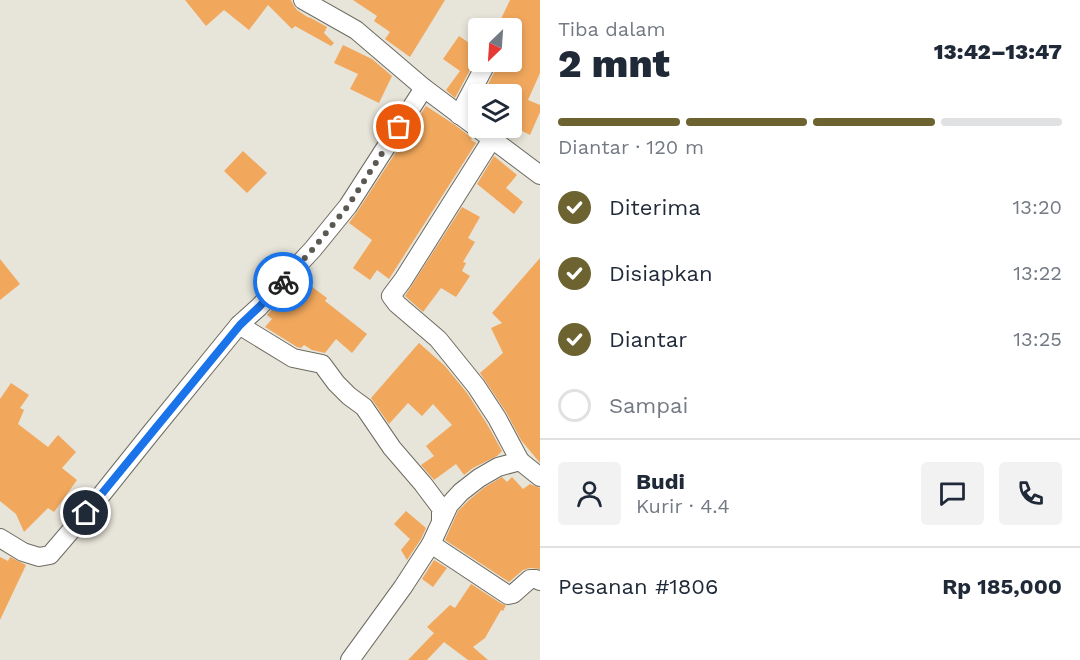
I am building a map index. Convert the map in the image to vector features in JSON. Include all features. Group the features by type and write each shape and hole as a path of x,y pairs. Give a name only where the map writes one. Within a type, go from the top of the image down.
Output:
{"street":[{"path":"303,0 356,30 424,88 540,175"},
{"path":"459,115 482,72"},
{"path":"0,538 23,552 39,557 50,555 240,325 313,249 348,206 424,88"},
{"path":"492,139 391,296 397,304 438,339 476,386 497,418 520,461 540,477"},
{"path":"240,325 293,358 322,364 336,383 364,407 392,448 423,484 441,508 441,521"},
{"path":"350,660 404,587 431,544 449,506 461,492 479,478 498,467 520,461"},
{"path":"431,544 508,595 513,594 530,579 540,581"}],"building":[{"path":"185,0 291,0 297,10 327,27 324,33 334,43 331,46 295,26 292,29 268,5 249,30 224,10 206,26"},
{"path":"353,0 445,0 410,57 385,39 390,32 374,21 377,16"},
{"path":"510,0 540,0 540,73 528,100 540,105 540,112 530,135 522,131 522,84 488,84 494,72 522,72 522,18 501,18"},
{"path":"459,36 468,42 469,72 455,98 446,90 460,71 443,59"},
{"path":"343,45 372,59 392,76 379,103 350,89 358,74 334,63"},
{"path":"426,106 455,125 476,143 389,279 377,270 370,280 353,268 372,240 349,223"},
{"path":"243,151 267,173 247,193 224,171"},
{"path":"494,156 517,175 506,188 523,202 514,214 477,184"},
{"path":"462,207 480,217 468,238 475,242 463,262 466,263 462,271 470,276 456,297 441,288 423,312 405,296"},
{"path":"540,258 540,463 521,440 506,412 480,373 503,353 491,328 502,323 492,313"},
{"path":"0,259 20,284 0,300"},
{"path":"304,281 367,334 352,353 336,339 325,353 312,350 304,345 301,348 297,347 265,327 272,319 267,315 283,298 288,303"},
{"path":"419,343 445,366 467,393 502,451 464,475 456,464 434,480 421,465 434,456 426,446 452,425 433,404 422,416 408,403 389,424 371,398"},
{"path":"11,383 29,395 20,408 24,410 18,424 48,447 58,435 76,452 62,468 77,480 54,512 48,508 24,532 16,514 0,501 0,399"},
{"path":"502,477 507,482 512,477 523,489 530,484 540,488 540,569 523,570 509,582 445,540 458,511 485,487"},
{"path":"406,511 426,528 407,560 401,550 410,539 394,524"},
{"path":"0,557 8,561 10,557 26,565 0,620"},
{"path":"434,560 447,568 433,587 422,579"},
{"path":"471,584 506,605 485,638 473,647 488,660 468,660 444,642 427,660 408,660 434,633 427,627 450,605 455,608"}],"way so far":[{"path":"283,282 348,206 399,127"}],"route":[{"path":"86,513 240,325 283,282"}]}
